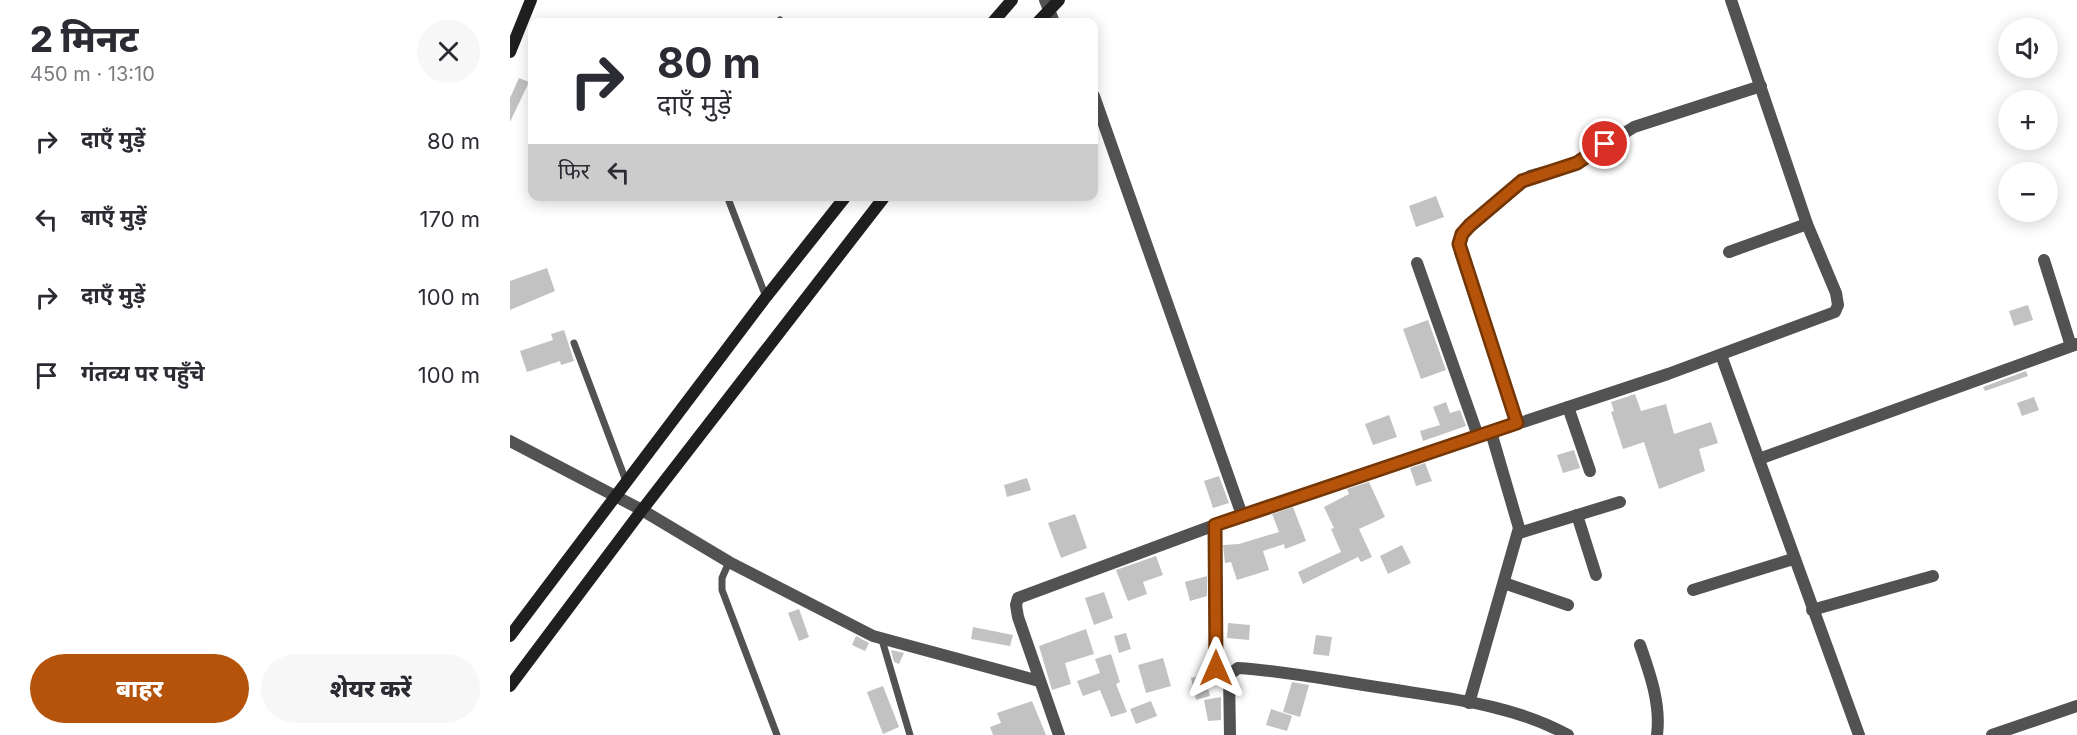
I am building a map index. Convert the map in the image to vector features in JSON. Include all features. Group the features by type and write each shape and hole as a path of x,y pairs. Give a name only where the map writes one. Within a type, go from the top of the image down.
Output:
{"street":[{"path":"510,52 531,0"},
{"path":"996,18 1012,0"},
{"path":"1049,11 1059,0"},
{"path":"1059,735 1018,617 1016,605 1018,598 1242,515 1721,355 1835,312 1838,305 1836,293 1808,224 1731,0"},
{"path":"1517,423 1460,252 1462,234 1530,176 1577,163 1634,127 1761,86"},
{"path":"1098,107 1242,515"},
{"path":"510,636 766,297 842,201"},
{"path":"510,686 642,510 881,201"},
{"path":"1729,252 1808,224"},
{"path":"1759,459 2074,345 2044,260"},
{"path":"1417,264 1478,436"},
{"path":"1721,355 1793,559 1859,735"},
{"path":"1568,407 1590,471"},
{"path":"1469,703 1519,533 1516,513 1491,432"},
{"path":"510,441 642,510 729,562 882,639 1040,681"},
{"path":"1519,533 1620,502"},
{"path":"1577,515 1596,575"},
{"path":"1215,525 1216,668 1229,675"},
{"path":"1694,590 1793,559"},
{"path":"1812,610 1933,576"},
{"path":"1504,583 1568,605"},
{"path":"1640,645 1652,682 1657,711 1657,735"},
{"path":"1230,735 1229,675 1233,670 1246,668 1469,703 1545,723 1568,735"},
{"path":"1992,735 2077,706"}],"lane":[{"path":"729,201 766,297"},
{"path":"574,343 626,481"},
{"path":"729,562 722,578 722,590 777,735"},
{"path":"882,639 910,735"}],"building":[{"path":"519,78 528,82 510,122 510,98"},
{"path":"1436,196 1444,217 1416,227 1409,206"},
{"path":"547,268 555,291 510,310 510,281"},
{"path":"2028,305 2033,320 2014,326 2009,311"},
{"path":"1428,320 1446,370 1421,379 1403,329"},
{"path":"564,330 574,361 561,365 560,361 527,372 520,351 553,340 551,334"},
{"path":"2026,371 2028,376 1985,391 1983,387"},
{"path":"1635,394 1641,411 1666,404 1674,434 1711,422 1718,443 1699,449 1705,471 1659,489 1644,442 1623,449 1611,412 1614,411 1611,402"},
{"path":"2034,397 2039,410 2022,416 2017,403"},
{"path":"1446,402 1450,413 1460,410 1466,426 1423,441 1420,431 1440,425 1433,407"},
{"path":"1389,415 1397,437 1373,445 1365,424"},
{"path":"1574,450 1580,468 1563,473 1557,455"},
{"path":"1425,463 1432,481 1416,486 1410,468"},
{"path":"1219,476 1229,503 1213,508 1204,481"},
{"path":"1027,478 1031,490 1007,497 1004,485"},
{"path":"1369,482 1385,517 1359,529 1372,557 1361,562 1358,557 1303,584 1298,572 1341,552 1331,529 1334,528 1324,507 1349,494 1347,489"},
{"path":"1293,507 1306,541 1285,549 1284,544 1263,551 1269,570 1237,580 1231,562 1225,563 1223,545 1239,544 1279,532 1272,514"},
{"path":"1075,514 1087,548 1061,558 1048,523"},
{"path":"1402,545 1411,563 1388,574 1380,556"},
{"path":"1156,556 1163,575 1143,582 1147,594 1128,601 1116,570"},
{"path":"1207,576 1207,596 1190,601 1185,582"},
{"path":"1104,592 1113,618 1094,625 1085,598"},
{"path":"799,609 809,637 799,641 788,613"},
{"path":"1228,623 1250,625 1249,640 1227,638"},
{"path":"973,627 1013,635 1010,646 971,639"},
{"path":"1086,629 1094,654 1065,663 1071,684 1052,690 1039,646"},
{"path":"1126,633 1131,649 1119,653 1114,636"},
{"path":"1316,635 1332,637 1329,656 1313,654"},
{"path":"856,636 869,643 865,651 852,645"},
{"path":"891,650 904,653 899,664 894,662"},
{"path":"1111,654 1120,682 1116,684 1127,712 1111,717 1100,690 1083,696 1077,681 1100,673 1095,659"},
{"path":"1163,658 1171,686 1146,693 1138,665"},
{"path":"1205,675 1210,696 1196,700 1191,678"},
{"path":"1292,682 1309,685 1300,717 1283,712"},
{"path":"883,686 899,727 883,734 867,692"},
{"path":"1221,697 1221,720 1208,721 1204,700"},
{"path":"1032,701 1046,735 993,735 990,727 1001,723 997,713"},
{"path":"1151,701 1157,716 1136,724 1130,709"},
{"path":"1271,709 1292,716 1287,731 1266,725"}],"route":[{"path":"1216,668 1215,525 1517,423 1460,252 1459,244 1462,234 1522,181 1542,172 1577,163 1605,144"}]}
